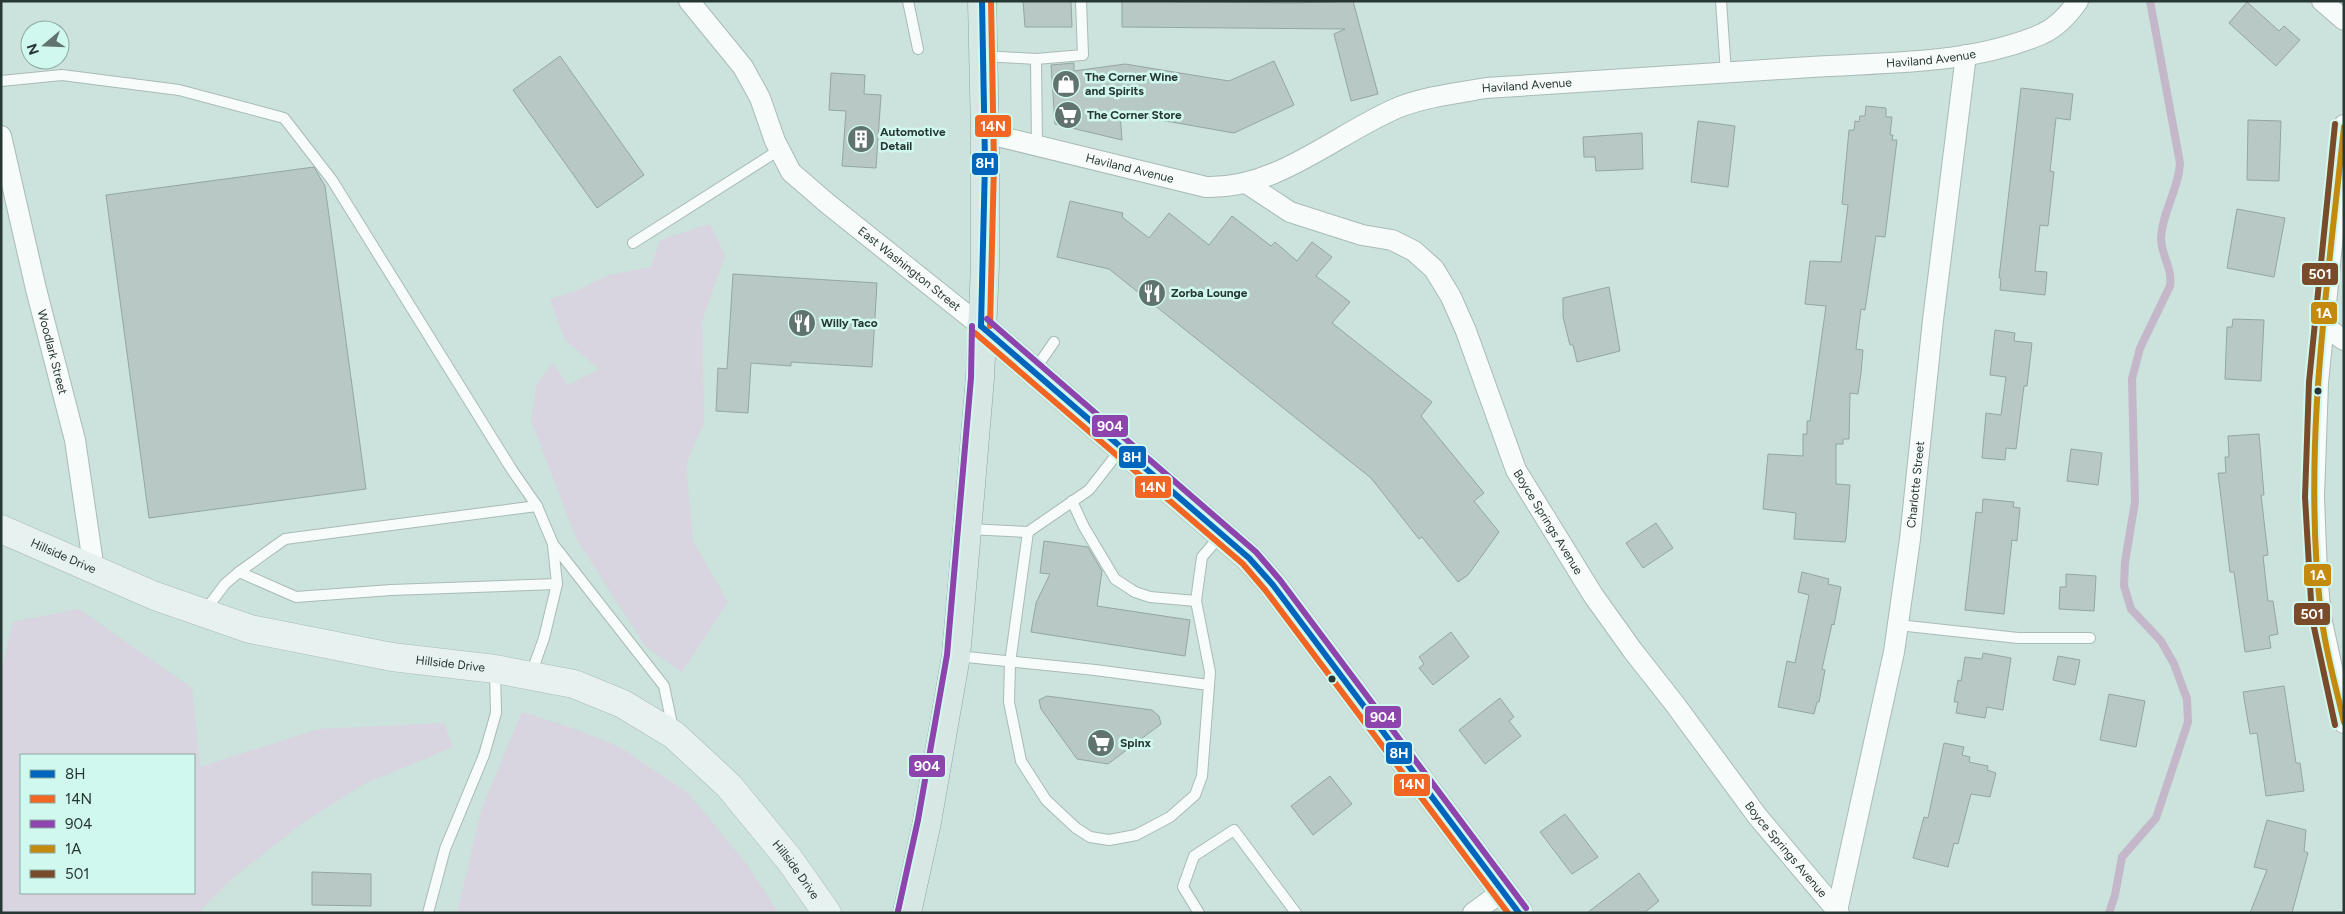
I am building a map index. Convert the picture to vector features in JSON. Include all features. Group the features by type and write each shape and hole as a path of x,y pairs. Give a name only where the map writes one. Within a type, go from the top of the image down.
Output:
{"main road":[{"path":"908,913 927,822 956,656 968,529 980,378 985,266 985,133 982,1"}],"street":[{"name":"East Washington Street","path":"689,1 743,68 760,98 779,150 791,172 981,326 1123,446 1249,558 1273,585 1519,913"},
{"name":"Haviland Avenue","path":"985,133 1206,187 1223,187 1246,183 1285,168 1398,108 1438,97 1486,88 1896,63 1966,55 2002,47 2044,33 2069,15 2078,1"},
{"path":"2322,1 2344,20"},
{"name":"Charlotte Street","path":"1838,912 1898,626 1910,539 1933,320 1966,55"},
{"path":"2344,125 2318,383 2314,497 2317,574 2328,656 2344,723"},
{"name":"Woodlark Street","path":"1,136 36,289 75,440 94,570"},
{"name":"Boyce Springs Avenue","path":"1246,183 1290,212 1362,235 1392,240 1414,251 1434,269 1452,297 1516,470 1526,489 1593,595 1633,651 1758,817 1838,912"},
{"path":"2324,326 2344,340"},
{"name":"Hillside Drive","path":"1,529 94,570 203,613 250,629 382,655 495,669 574,684 623,704 674,735 729,786 789,859 827,913"},
{"path":"1473,913 1503,891"}],"lane":[{"path":"908,1 918,48"},
{"path":"984,56 1036,59 1084,55 1081,1"},
{"path":"1721,1 1726,73"},
{"path":"1036,59 1037,146"},
{"path":"1,81 62,75 179,90 284,118 332,180 512,470 537,506 553,544 664,686 674,735"},
{"path":"633,243 779,150"},
{"path":"1034,372 1054,342"},
{"path":"968,529 1028,532 1089,490 1123,446"},
{"path":"1072,501 1084,527 1116,579 1135,592 1150,597 1196,601"},
{"path":"203,613 225,584 285,539 537,506"},
{"path":"1028,532 1010,663 1009,702 1020,761 1046,800 1076,828 1090,837 1109,840 1136,835 1170,817 1195,794 1202,776 1210,672 1196,601 1202,556 1222,534"},
{"path":"531,676 544,638 557,584 553,544"},
{"path":"239,572 296,597 391,590 557,584"},
{"path":"1898,626 2018,638 2090,638"},
{"path":"956,656 1010,663 1095,670 1209,685"},
{"path":"428,913 446,849 484,755 496,713 495,669"},
{"path":"1199,913 1183,887 1194,856 1234,830 1296,913"}],"shaded area":[{"path":"710,224 725,256 702,321 704,423 686,464 693,541 728,602 682,672 646,647 577,540 531,420 537,383 553,364 568,385 600,369 565,340 550,299 576,291 609,275 651,267 660,240"},
{"path":"79,609 192,688 200,767 319,729 444,723 453,747 364,784 304,822 234,877 202,909 202,913 1,913 1,670 13,622"},
{"path":"522,712 572,728 620,747 688,793 745,862 779,913 457,913 482,808"}],"building":[{"path":"1023,1 1071,1 1072,27 1025,27"},
{"path":"1122,1 1293,3 1353,1 1378,94 1351,101 1334,34 1345,29 1122,27"},
{"path":"2247,2 2279,31 2284,26 2300,40 2276,66 2229,23"},
{"path":"560,56 644,175 597,208 513,90"},
{"path":"1274,61 1294,105 1234,133 1120,113 1122,140 1055,124 1051,65 1074,63 1074,71 1125,64 1229,81"},
{"name":"Automotive Detail","path":"831,73 865,75 864,94 881,95 876,168 842,166 846,111 829,110"},
{"path":"2021,88 2073,94 2070,120 2056,118 2050,171 2054,172 2048,226 2040,225 2035,271 2047,272 2045,295 2000,290 2001,278 1999,278"},
{"path":"1866,106 1886,108 1886,117 1892,117 1890,135 1893,135 1892,140 1897,140 1885,237 1876,236 1865,310 1861,309 1856,349 1863,350 1861,373 1858,394 1850,393 1849,439 1843,439 1843,444 1836,444 1836,484 1850,485 1846,538 1845,542 1794,539 1796,513 1763,509 1768,454 1803,456 1803,434 1807,434 1807,421 1810,421 1826,306 1805,304 1810,261 1841,262 1848,205 1842,204 1849,130 1854,130 1855,121 1859,122 1860,116 1865,116"},
{"path":"2248,120 2281,121 2279,181 2247,180"},
{"path":"1698,121 1735,126 1728,187 1691,182"},
{"path":"1642,133 1643,169 1596,171 1595,157 1584,157 1583,137"},
{"path":"314,167 325,186 366,489 149,518 106,195"},
{"path":"1070,201 1123,213 1122,217 1149,238 1169,213 1209,245 1232,216 1271,246 1275,242 1297,261 1312,242 1332,257 1316,276 1350,302 1332,323 1432,402 1421,416 1484,493 1474,501 1499,532 1468,575 1458,582 1422,537 1419,539 1371,478 1109,269 1057,257"},
{"path":"2237,209 2285,218 2274,277 2227,268"},
{"name":"Willy Taco","path":"733,274 877,283 872,367 791,362 791,366 751,363 748,413 716,411 718,368 727,369"},
{"path":"1609,287 1620,351 1577,362 1573,345 1570,345 1563,317 1563,298"},
{"path":"2233,319 2264,320 2261,381 2225,379 2227,327 2232,327"},
{"path":"1995,330 2015,333 2014,341 2032,343 2016,449 2006,448 2005,460 1982,458 1986,413 2001,415 2006,377 1990,375"},
{"path":"2259,434 2264,495 2261,495 2268,555 2263,556 2268,601 2273,601 2278,634 2269,636 2271,648 2245,652 2234,572 2230,572 2218,473 2226,473 2225,457 2229,457 2228,436"},
{"path":"2071,449 2102,453 2098,485 2067,481"},
{"path":"1983,499 2014,502 2013,507 2020,508 2017,541 2012,540 2004,614 1965,610 1976,512 1982,513"},
{"path":"1656,523 1673,548 1643,568 1626,543"},
{"path":"1044,541 1088,547 1102,571 1097,606 1190,620 1185,656 1031,632 1036,603 1050,574 1040,573"},
{"path":"1802,572 1829,579 1828,584 1841,587 1834,625 1832,624 1822,669 1825,670 1819,702 1817,702 1814,714 1778,707 1787,661 1795,663 1809,595 1798,592"},
{"path":"2066,574 2096,576 2094,611 2059,609 2060,587 2066,587"},
{"path":"1451,632 1469,657 1433,685 1419,668 1424,664 1419,657"},
{"path":"1983,653 2011,658 2003,710 1987,707 1985,718 1956,713 1958,702 1954,702 1958,680 1961,681 1965,657 1982,659"},
{"path":"2058,656 2080,660 2075,685 2053,680"},
{"path":"2284,686 2296,763 2300,763 2304,791 2266,796 2257,733 2250,734 2243,692"},
{"path":"2109,694 2145,701 2136,747 2100,740"},
{"name":"Spinx","path":"1047,696 1152,710 1159,716 1161,724 1108,764 1077,759 1041,709 1039,700"},
{"path":"1500,698 1514,717 1509,721 1521,736 1485,764 1459,730"},
{"path":"1944,743 1964,747 1962,755 1970,757 1969,762 1988,766 1987,770 1996,773 1990,797 1971,794 1958,844 1954,843 1948,867 1913,858 1924,817 1928,818"},
{"path":"1330,776 1352,804 1313,835 1291,806"},
{"path":"1565,814 1598,857 1572,874 1540,832"},
{"path":"2267,820 2306,830 2304,851 2308,853 2292,913 2250,913 2267,870 2254,867"},
{"path":"312,872 371,874 371,906 312,905"},
{"path":"1639,873 1659,901 1644,913 1587,913"}],"waterway":[{"path":"2109,913 2115,895 2122,857 2156,818 2188,722 2187,699 2174,664 2161,641 2131,609 2124,586 2125,562 2135,502 2132,379 2140,348 2170,286 2170,274 2161,238 2164,219 2177,182 2180,163 2150,1"}],"transit line":[{"name":"8H","path":"981,326 985,163 982,1"},
{"name":"14N","path":"990,326 994,164 991,1"},
{"name":"501","path":"2335,124 2309,382 2305,497 2312,618 2335,725"},
{"name":"1A","path":"2344,127 2319,370 2314,492 2321,614 2328,655 2344,722"},
{"name":"904","path":"987,319 1256,552 1280,580 1526,908"},
{"name":"904","path":"898,911 918,820 947,655 971,378 972,326"},
{"name":"8H","path":"981,326 1249,558 1273,585 1519,913"},
{"name":"14N","path":"975,333 1243,564 1266,591 1508,913"}],"place":[{"name":"The Corner Wine and Spirits","path":"1066,84"},
{"name":"The Corner Store","path":"1068,115"},
{"name":"Automotive Detail","path":"861,139"},
{"name":"Zorba Lounge","path":"1152,293"},
{"name":"Willy Taco","path":"802,323"},
{"name":"Spinx","path":"1101,743"}]}
